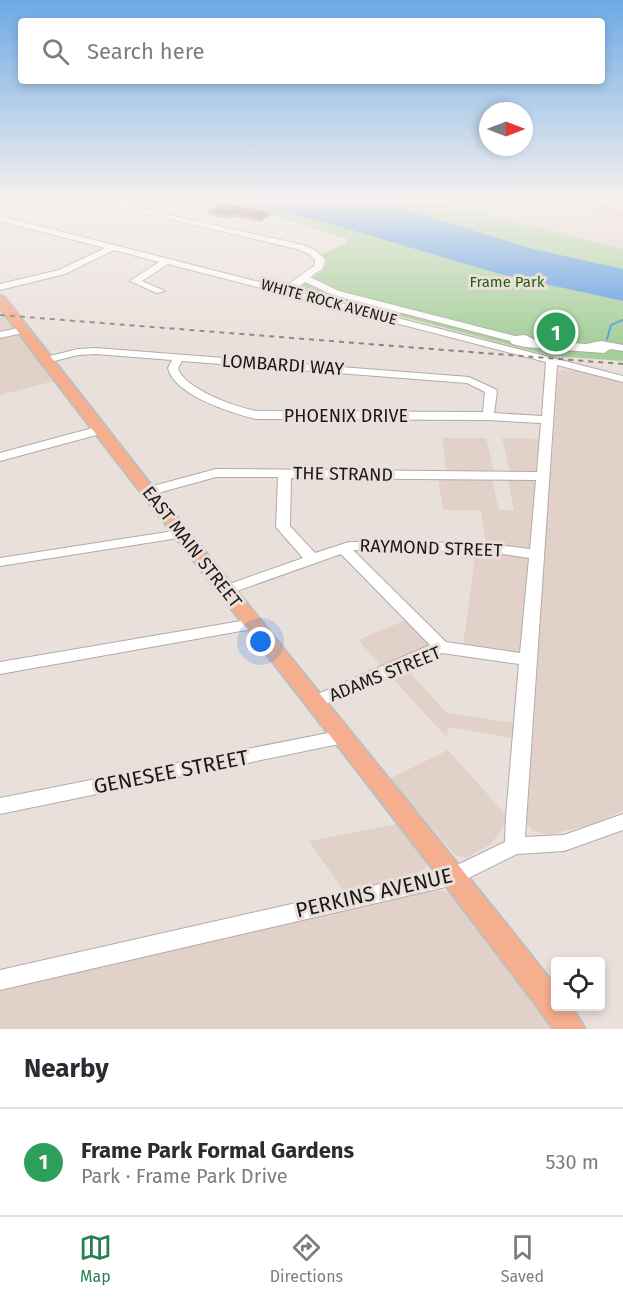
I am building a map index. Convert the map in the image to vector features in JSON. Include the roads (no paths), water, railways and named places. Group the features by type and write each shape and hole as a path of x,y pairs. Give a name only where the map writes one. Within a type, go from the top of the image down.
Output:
{"main road":[{"name":"EAST MAIN STREET","path":"0,300 147,492 454,876 571,1029"}],"street":[{"path":"0,287 62,272 111,248"},
{"name":"WHITE ROCK AVENUE","path":"117,248 623,379"},
{"path":"286,291 321,264 318,256 299,248"},
{"path":"160,291 135,281 167,261"},
{"path":"304,278 336,294 515,339 520,344 590,348 591,345 598,344 623,348"},
{"path":"0,335 23,330"},
{"name":"LOMBARDI WAY","path":"46,360 78,352 96,351 469,380 491,391 488,417"},
{"name":"PHOENIX DRIVE","path":"178,358 174,368 175,376 185,385 248,414 488,417 546,420"},
{"path":"552,360 535,554 514,846 564,843 623,822"},
{"path":"550,380 557,369 582,368"},
{"path":"0,457 100,430"},
{"name":"THE STRAND","path":"147,492 216,473 542,476"},
{"path":"285,473 283,527 312,559"},
{"path":"0,562 180,534"},
{"name":"RAYMOND STREET","path":"226,590 343,548 370,546 483,547 535,554"},
{"path":"343,548 441,647"},
{"path":"0,668 253,624"},
{"name":"ADAMS STREET","path":"315,702 441,647 527,660"},
{"name":"GENESEE STREET","path":"0,806 343,737"},
{"name":"PERKINS AVENUE","path":"0,980 454,876 514,846"}],"water":[{"path":"412,248 530,248 623,269 623,301 500,274"}],"waterway":[{"path":"607,339 611,325 623,320"}],"railway":[{"path":"0,315 623,364"}],"place":[{"name":"Frame Park Formal Gardens","path":"556,332"}],"park label":[{"name":"Frame Park","path":"507,282"}]}
